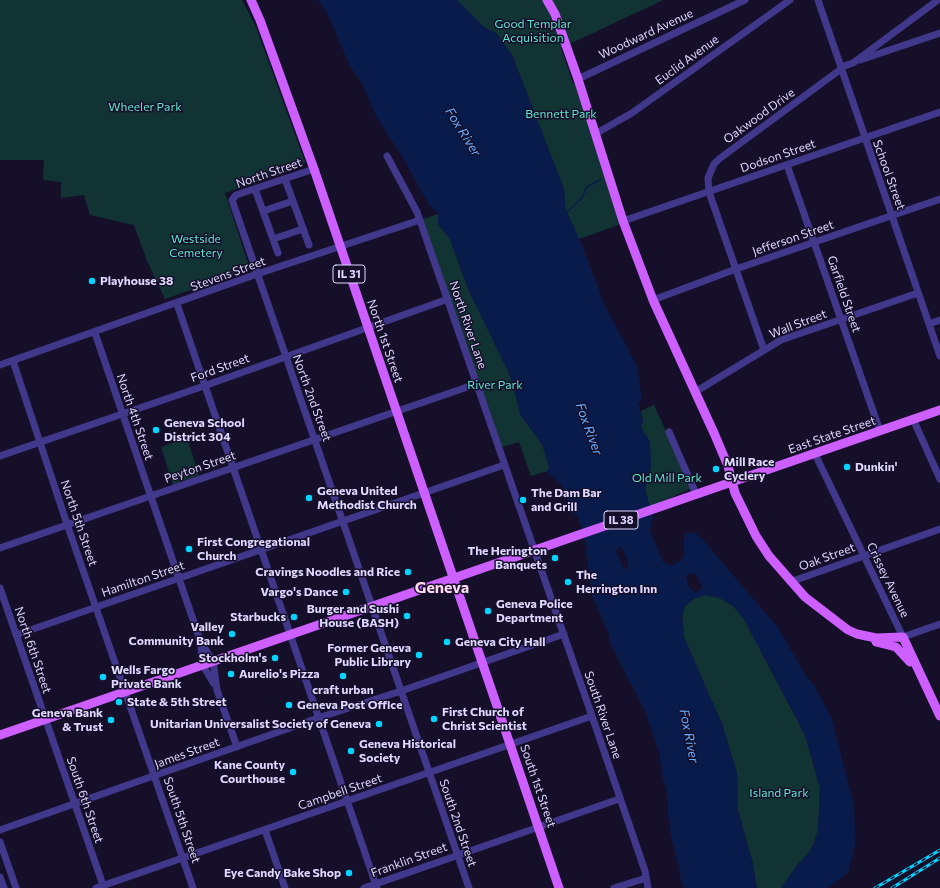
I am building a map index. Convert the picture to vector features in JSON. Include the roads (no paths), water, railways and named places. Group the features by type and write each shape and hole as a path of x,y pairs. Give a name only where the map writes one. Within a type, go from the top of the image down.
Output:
{"main road":[{"name":"North 1st Street","path":"250,0 262,26 314,169 339,247 454,579"},
{"path":"548,0 555,14 578,78 623,221 653,300 714,433 735,493 756,536 769,556 790,582 817,607 870,641 890,645 903,652 927,688"},
{"name":"East State Street","path":"732,482 940,410"},
{"name":"IL 38","path":"0,735 732,482"},
{"name":"South 1st Street","path":"454,579 540,827 559,888"},
{"path":"857,634 876,638 903,637"},
{"name":"Crissey Avenue","path":"903,637 940,716"}],"street":[{"name":"Woodward Avenue","path":"578,78 745,0"},
{"name":"Euclid Avenue","path":"595,134 632,113 790,0"},
{"name":"School Street","path":"818,0 864,138 940,356"},
{"name":"Oakwood Drive","path":"709,192 708,178 714,164 841,68 852,63 938,0"},
{"path":"852,63 940,33"},
{"name":"Dodson Street","path":"623,221 940,112"},
{"name":"North River Lane","path":"387,156 417,212 504,465 535,550"},
{"name":"Garfield Street","path":"787,165 880,431"},
{"name":"North Street","path":"233,198 314,169"},
{"path":"286,179 309,245"},
{"path":"255,189 278,253"},
{"path":"709,192 764,350"},
{"name":"North 2nd Street","path":"233,198 232,200 257,274 372,606"},
{"name":"Jefferson Street","path":"653,300 736,269 940,199"},
{"path":"263,211 293,201"},
{"name":"Stevens Street","path":"0,365 177,304 257,274 420,220"},
{"path":"273,239 303,229"},
{"name":"Wall Street","path":"695,392 781,340 918,293"},
{"name":"Ford Street","path":"0,456 204,386 448,299"},
{"path":"177,304 289,635 376,885"},
{"path":"929,324 940,320"},
{"name":"North 4th Street","path":"95,333 201,643 213,661"},
{"name":"North 5th Street","path":"13,361 125,692"},
{"name":"Peyton Street","path":"0,548 476,384"},
{"path":"913,419 940,479"},
{"path":"669,432 696,494"},
{"name":"Crissey Avenue","path":"815,454 903,637"},
{"name":"Hamilton Street","path":"16,636 504,465"},
{"name":"Oak Street","path":"790,582 940,529"},
{"name":"South River Lane","path":"535,550 592,716 648,888"},
{"name":"North 6th Street","path":"0,588 46,719"},
{"name":"South 2nd Street","path":"372,606 469,888"},
{"path":"903,637 940,624"},
{"name":"James Street","path":"0,830 318,718 483,663 564,634"},
{"name":"North 4th Street","path":"201,643 202,664"},
{"path":"213,661 217,690 236,747"},
{"path":"202,664 217,690"},
{"name":"South 5th Street","path":"125,692 194,888"},
{"name":"Campbell Street","path":"101,887 592,716"},
{"name":"South 6th Street","path":"46,719 101,887"},
{"name":"Franklin Street","path":"364,888 619,799"},
{"path":"265,830 285,888"},
{"path":"0,842 16,888"},
{"path":"0,877 4,888"},
{"path":"614,888 646,878"}],"water":[{"name":"Fox River","path":"318,0 457,0 485,28 496,33 512,55 564,189 565,208 582,245 605,306 637,366 641,392 641,401 638,403 643,422 641,426 650,442 651,466 645,490 653,517 650,531 663,562 671,565 681,561 684,556 684,539 686,534 690,532 695,533 703,540 778,628 806,676 814,685 831,717 854,805 855,846 848,873 829,888 781,888 798,864 808,854 814,843 818,830 820,788 805,735 744,619 733,606 720,598 706,595 695,598 685,606 682,616 684,637 722,724 737,773 738,811 753,864 757,888 683,888 671,835 668,814 668,798 662,774 659,752 645,711 610,643 608,632 592,595 586,551 588,551 578,516 574,514 570,503 568,504 562,486 555,478 547,473 549,467 542,444 521,416 510,375 469,291 450,239 438,224 438,214 428,203 403,158 376,116 363,85 350,66 326,11","holes":["620,546 628,563 627,569 623,568 616,550","691,573 696,575 703,587 696,593 689,587 686,577"]}],"waterway":[{"path":"567,212 581,199 587,187 601,179"}],"railway":[{"path":"875,888 940,850"},
{"path":"892,888 940,858"}],"place":[{"name":"Playhouse 38","path":"92,281"},
{"name":"Geneva School District 304","path":"156,430"},
{"name":"Dunkin'","path":"847,467"},
{"name":"Mill Race Cyclery","path":"716,469"},
{"name":"Geneva United Methodist Church","path":"309,498"},
{"name":"The Dam Bar and Grill","path":"523,500"},
{"name":"First Congregational Church","path":"189,549"},
{"name":"The Herington Banquets","path":"555,558"},
{"name":"Cravings Noodles and Rice","path":"408,572"},
{"name":"The Herrington Inn","path":"568,582"},
{"name":"Vargo's Dance","path":"346,592"},
{"name":"Geneva Police Department","path":"488,611"},
{"name":"Burger and Sushi House (BASH)","path":"407,616"},
{"name":"Starbucks","path":"294,617"},
{"name":"Valley Community Bank","path":"232,634"},
{"name":"Geneva City Hall","path":"447,642"},
{"name":"Former Geneva Public Library","path":"419,655"},
{"name":"Stockholm's","path":"275,658"},
{"name":"Aurelio's Pizza","path":"231,674"},
{"name":"craft urban","path":"343,676"},
{"name":"Wells Fargo Private Bank","path":"103,677"},
{"name":"State & 5th Street","path":"119,702"},
{"name":"Geneva Post Office","path":"289,705"},
{"name":"First Church of Christ Scientist","path":"434,719"},
{"name":"Geneva Bank & Trust","path":"111,720"},
{"name":"Unitarian Universalist Society of Geneva","path":"379,724"},
{"name":"Geneva Historical Society","path":"351,751"},
{"name":"Kane County Courthouse","path":"293,772"},
{"name":"Eye Candy Bake Shop","path":"349,873"}],"district":[{"name":"Geneva","path":"442,588"}],"park label":[{"name":"Good Templar Acquisition","path":"533,31"},
{"name":"Wheeler Park","path":"145,107"},
{"name":"Bennett Park","path":"561,114"},
{"name":"Westside Cemetery","path":"196,246"},
{"name":"River Park","path":"495,385"},
{"name":"Old Mill Park","path":"667,478"},
{"name":"Island Park","path":"779,793"}]}
